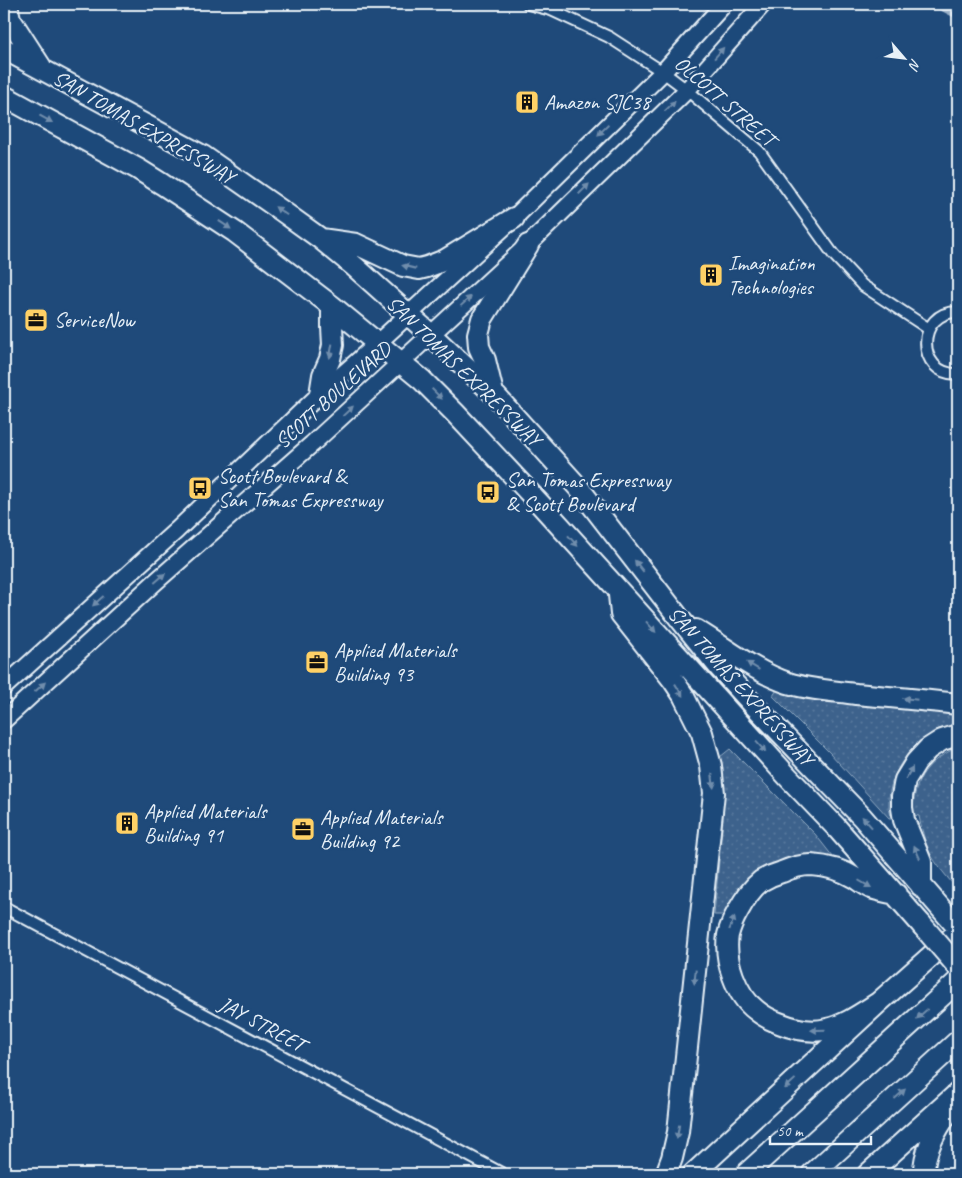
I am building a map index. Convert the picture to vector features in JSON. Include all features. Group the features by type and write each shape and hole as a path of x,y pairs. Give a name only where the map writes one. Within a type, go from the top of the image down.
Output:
{"highway":[{"path":"7,4 10,19 42,69"},
{"name":"SAN TOMAS EXPRESSWAY","path":"4,49 203,156 321,239 431,335 493,393 578,487 680,619 726,674 862,817 958,930"},
{"name":"SAN TOMAS EXPRESSWAY","path":"8,101 162,184 235,232 332,306 422,380 455,413 896,894 958,967"},
{"path":"321,239 356,244 404,266 419,269 427,268 445,260 514,218"},
{"path":"493,393 486,360 479,346 479,328 482,319 528,245"},
{"path":"320,394 333,345 332,306"},
{"path":"618,591 621,614 672,680 702,733 711,766 714,793 678,1132 666,1174"},
{"path":"680,619 753,666 788,683 805,688 958,704"},
{"path":"922,886 921,862 904,820 902,808 905,780 916,762 928,749 942,740 958,735"},
{"path":"878,1003 845,1023 826,1030 802,1030 773,1021 755,1010 734,980 727,949 728,935 742,903 752,890 773,875 793,867 810,865 826,867 847,874 869,888 896,894"},
{"path":"693,1174 958,930"},
{"path":"746,1174 958,982"},
{"path":"812,1174 958,1041"},
{"path":"868,1174 958,1093"},
{"path":"924,1174 928,1151 936,1130 958,1099"}],"main road":[{"name":"SCOTT BOULEVARD","path":"4,687 177,530 320,394 514,218 663,72 724,4"},
{"name":"SCOTT BOULEVARD","path":"4,720 153,584 381,382 401,361 528,245 687,90 763,4"}],"street":[{"name":"OLCOTT STREET","path":"528,4 551,10 609,37 687,90 759,150 833,254 862,286 929,329"},
{"path":"958,312 943,315 934,321 926,339 926,350 936,368 946,373 958,374"},
{"name":"JAY STREET","path":"4,907 503,1174"}],"shaded area":[{"path":"780,685 956,710 958,723 944,727 919,742 900,765 890,792 889,806 891,818 889,818 830,753 773,696"},
{"path":"730,749 815,834 837,862 808,858 725,915 714,915 723,818 723,785 720,757"},
{"path":"954,749 958,749 958,890 942,871 929,851 919,816 913,815 915,793 922,775 935,761"}],"waterway":[{"path":"933,4 958,17"}],"place":[{"name":"Amazon SJC38","path":"527,102"},
{"name":"Imagination Technologies","path":"711,275"},
{"name":"ServiceNow","path":"36,320"},
{"name":"Scott Boulevard & San Tomas Expressway","path":"200,488"},
{"name":"San Tomas Expressway & Scott Boulevard","path":"488,492"},
{"name":"Applied Materials Building 93","path":"317,662"},
{"name":"Applied Materials Building 91","path":"127,823"},
{"name":"Applied Materials Building 92","path":"303,829"}]}
